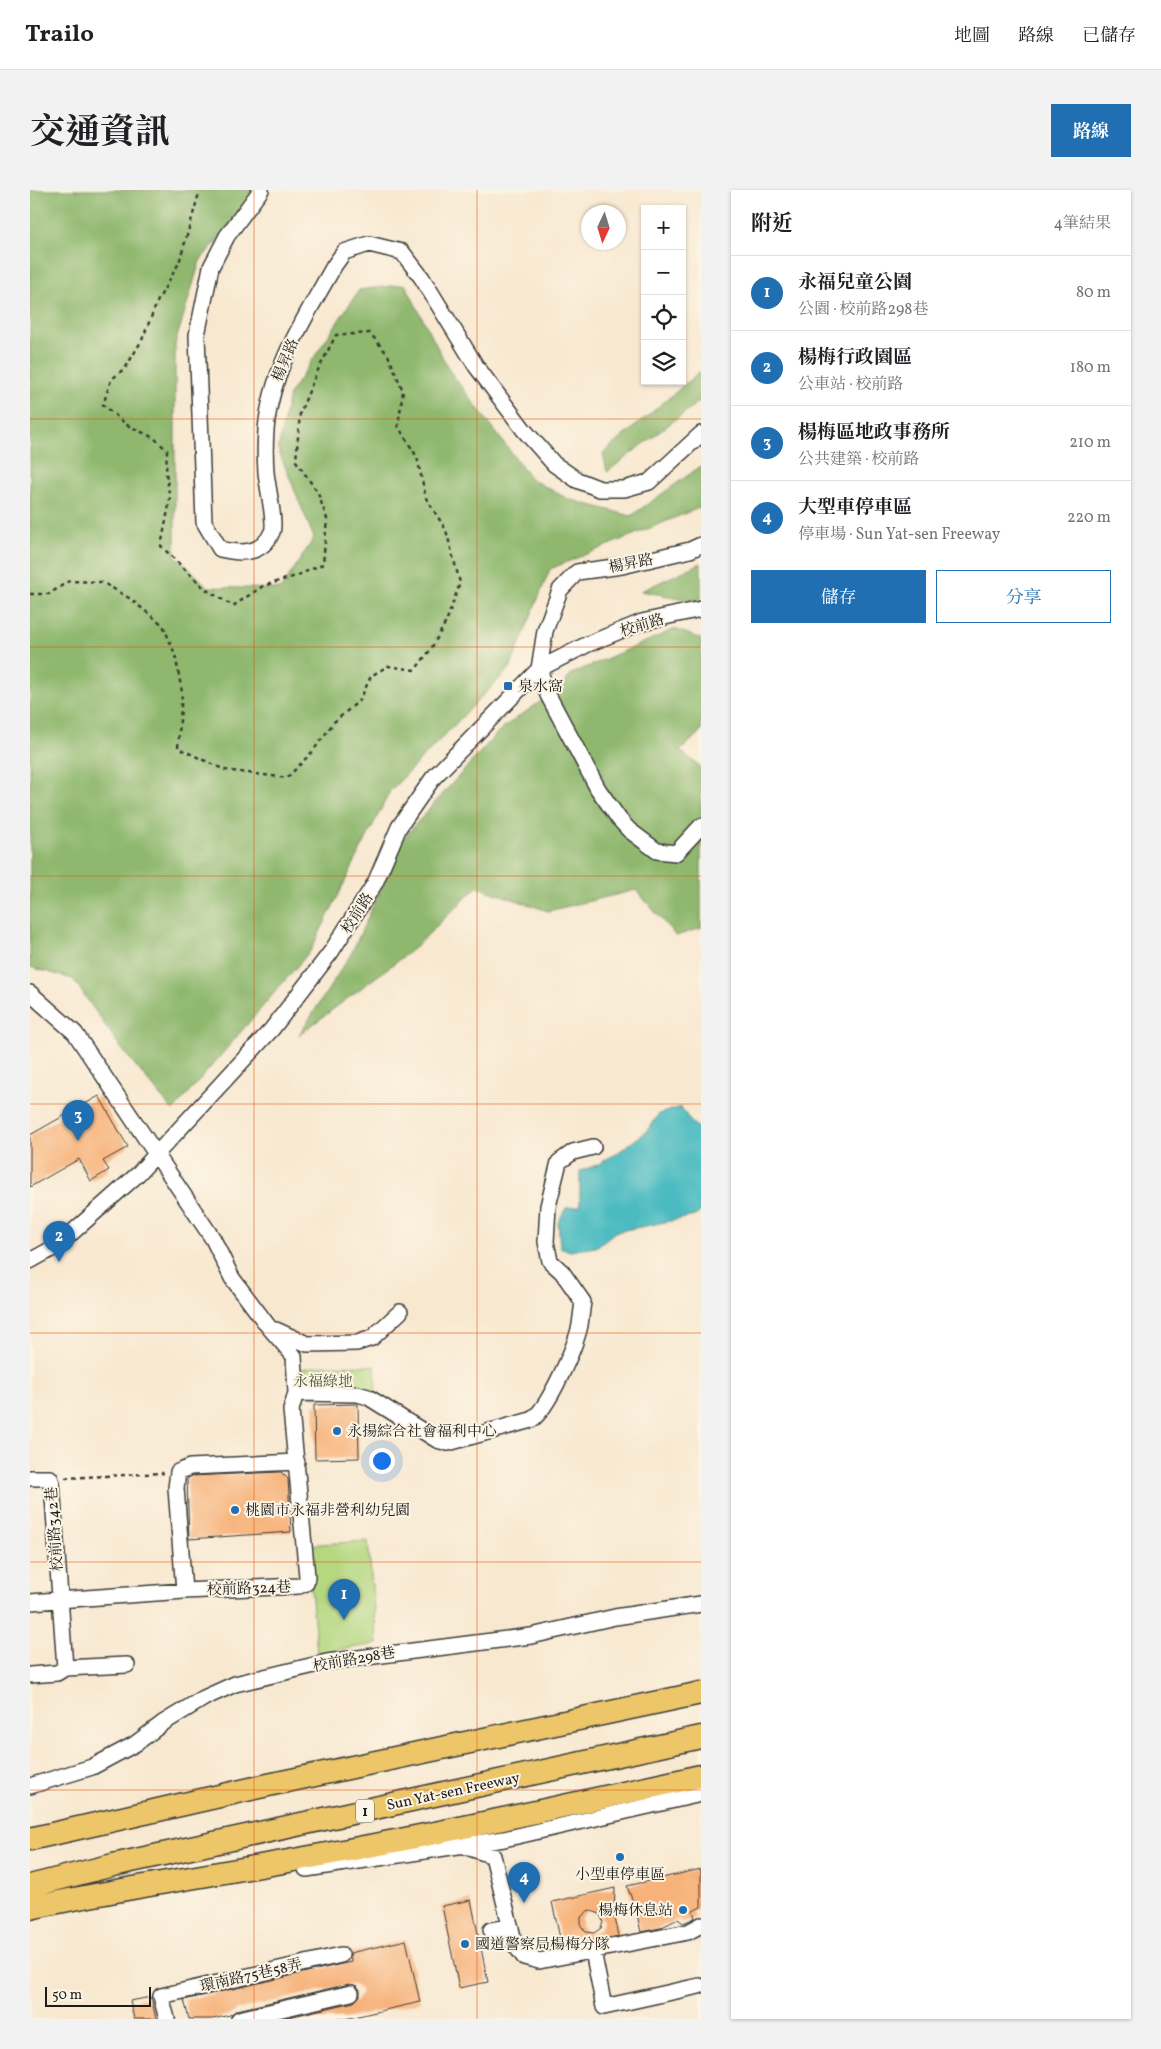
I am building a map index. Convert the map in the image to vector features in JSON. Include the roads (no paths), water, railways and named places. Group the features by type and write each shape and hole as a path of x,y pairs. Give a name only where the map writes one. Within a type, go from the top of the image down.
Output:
{"highway":[{"path":"30,1839 277,1783 701,1693"},
{"name":"Sun Yat-sen Freeway","path":"30,1886 113,1865 701,1737"},
{"path":"30,1908 106,1891 303,1859 442,1833 701,1776"}],"street":[{"name":"楊昇路","path":"261,190 227,236 211,267 197,335 204,522 220,549 238,554 254,551 266,541 273,530 266,470 266,431 270,400 281,365 334,266 344,252 368,244 402,252 422,278 476,366 524,430 554,464 577,480 600,489 624,489 649,482 701,434"},
{"name":"楊昇路","path":"540,669 545,631 560,590 576,572 622,566 690,550 701,545"},
{"name":"校前路","path":"30,1261 57,1246 137,1175 272,1029 332,952 375,883 399,827 433,778 540,669 588,644 642,622 700,610"},
{"path":"540,669 548,695 598,789 629,830 657,851 676,853 701,826"},
{"name":"校前路324巷","path":"30,993 75,1033 213,1239 232,1278 268,1326 294,1356 296,1393 291,1410 307,1576 306,1583 299,1586 184,1591 30,1602"},
{"path":"296,1393 358,1394 368,1397 437,1440 448,1443 537,1417 548,1400 580,1326 583,1302 562,1272 550,1261 546,1242 548,1206 559,1162 573,1152 593,1148"},
{"path":"268,1326 307,1344 358,1343 372,1338 400,1312"},
{"path":"184,1591 176,1488 178,1472 190,1467 297,1462"},
{"name":"校前路342巷","path":"30,1478 50,1478 65,1668"},
{"name":"校前路298巷","path":"30,1786 92,1767 135,1744 163,1723 204,1698 235,1684 335,1660 411,1649 473,1644 531,1636 614,1617 701,1604"},
{"path":"30,1675 58,1673 65,1668 127,1665"},
{"path":"106,1891 213,1882 462,1845 504,1838 701,1794"},
{"path":"462,1845 493,1856 515,1945 524,1957 539,1961 688,1932 701,1925"},
{"path":"491,1930 511,1927"},
{"path":"593,1951 604,2007 699,1986"},
{"name":"環南路75巷58弄","path":"167,2019 161,1996 341,1955"},
{"path":"239,2019 351,1993"}],"water":[{"path":"681,1107 690,1121 701,1130 701,1211 695,1216 615,1232 596,1247 570,1251 560,1247 558,1222 566,1208 580,1206 580,1171 597,1165 620,1151 646,1132 659,1114"}],"place":[{"name":"泉水窩","path":"508,686"},
{"name":"楊梅區地政事務所","path":"78,1141"},
{"name":"楊梅行政園區","path":"59,1262"},
{"name":"永揚綜合社會福利中心","path":"337,1431"},
{"name":"桃園市永福非營利幼兒園","path":"235,1510"},
{"name":"永福兒童公園","path":"344,1620"},
{"name":"小型車停車區","path":"620,1857"},
{"name":"大型車停車區","path":"524,1903"},
{"name":"楊梅休息站","path":"683,1910"},
{"name":"國道警察局楊梅分隊","path":"465,1944"}],"park label":[{"name":"永福綠地","path":"323,1381"}]}
